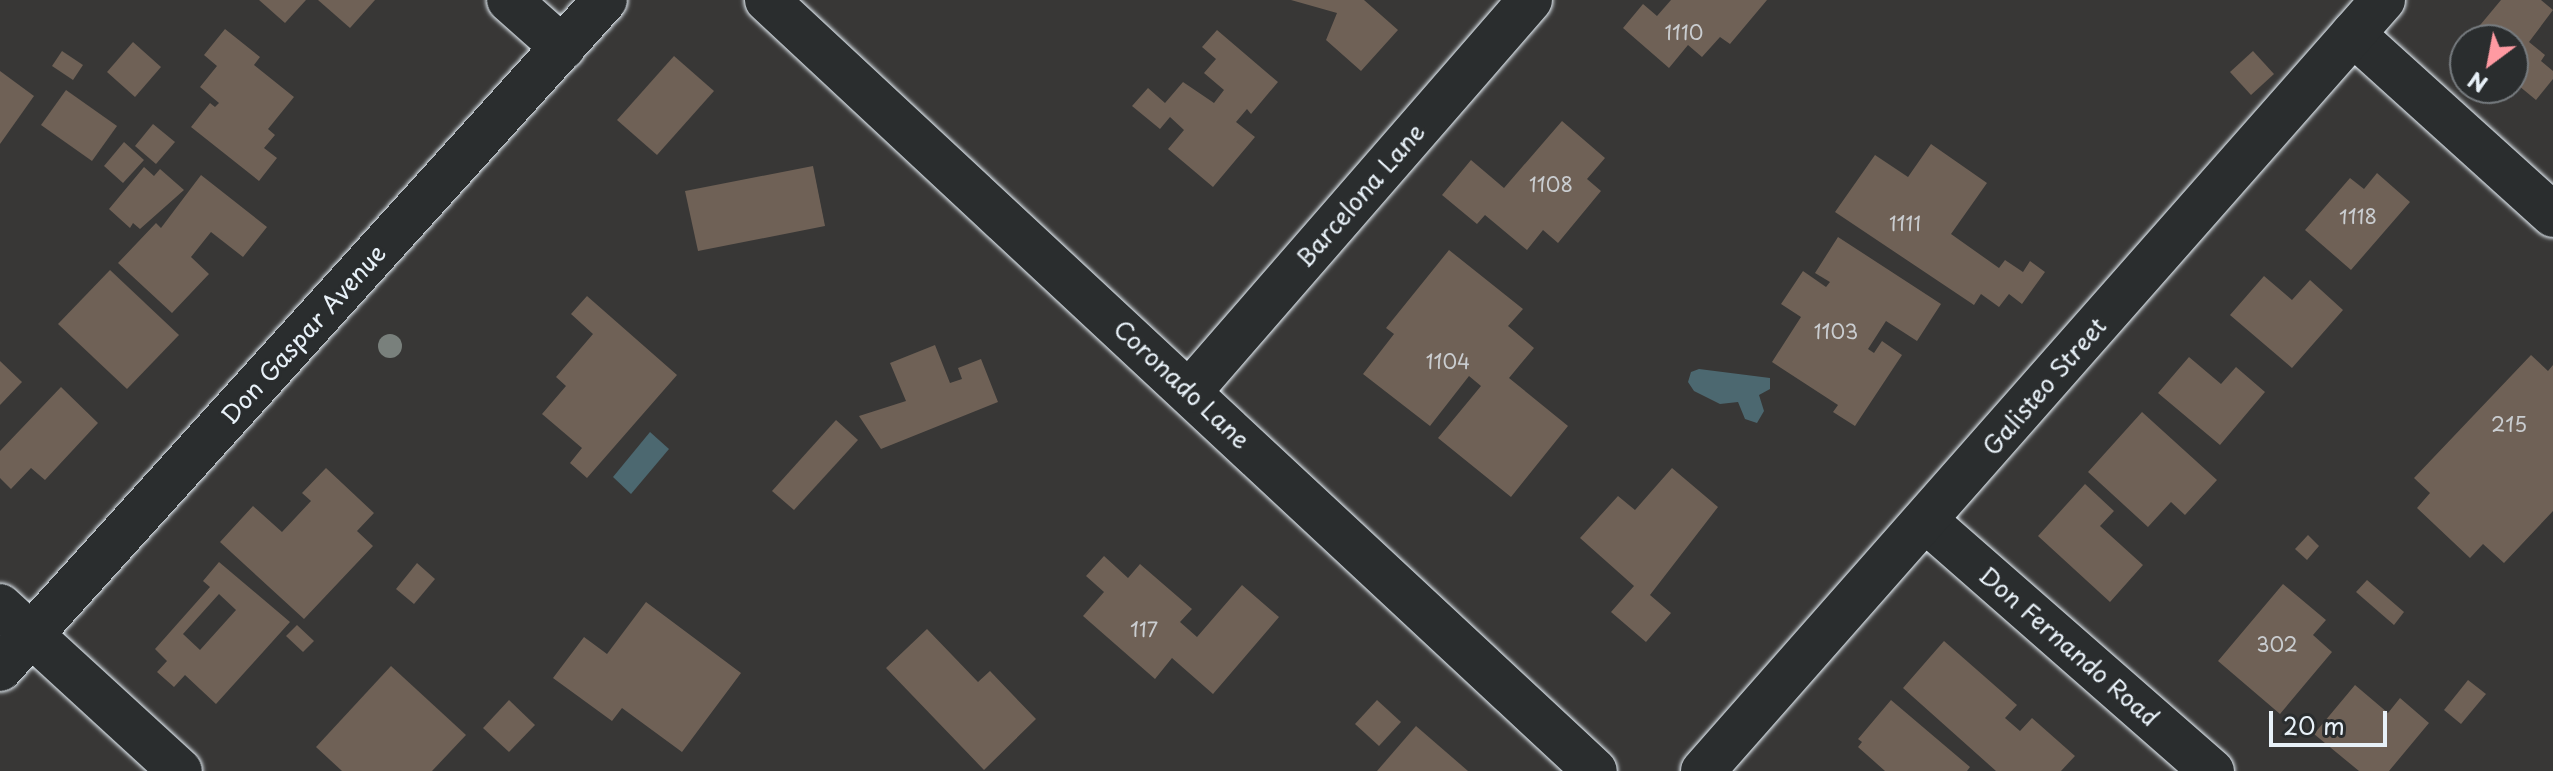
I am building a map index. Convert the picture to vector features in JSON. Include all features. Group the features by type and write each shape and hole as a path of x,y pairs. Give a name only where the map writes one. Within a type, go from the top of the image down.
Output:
{"street":[{"path":"509,0 563,48"},
{"name":"Don Gaspar Avenue","path":"0,669 15,621 563,48 605,0"},
{"name":"Coronado Lane","path":"767,0 1595,771"},
{"name":"Barcelona Lane","path":"1190,391 1530,0"},
{"name":"Galisteo Street","path":"1703,771 2383,0"},
{"path":"2353,34 2553,215"},
{"name":"Don Fernando Road","path":"1926,521 2212,771"},
{"path":"15,621 180,771"}],"water":[{"path":"1699,369 1770,378 1770,389 1759,395 1764,411 1757,423 1745,419 1738,402 1720,404 1694,391 1688,382 1691,372"},
{"path":"650,432 669,449 631,494 613,477"}],"building":[{"path":"259,0 306,0 285,23"},
{"path":"318,0 375,0 350,28"},
{"path":"1291,0 1364,0 1398,30 1361,71 1326,40 1337,13"},
{"path":"1671,0 1767,0 1730,44 1720,37 1702,57 1688,45 1669,68 1623,28 1643,4 1657,16"},
{"path":"2501,0 2541,0 2553,10 2529,42 2529,24 2481,24"},
{"path":"225,29 260,57 254,65 294,97 268,129 275,135 264,148 277,158 259,181 191,127 210,103 215,107 219,103 200,87 217,66 204,55"},
{"path":"1217,30 1278,82 1251,114 1247,109 1236,122 1255,137 1213,187 1168,149 1184,130 1170,117 1160,129 1132,106 1148,88 1165,103 1183,82 1214,103 1224,90 1204,73 1216,59 1202,47"},
{"path":"133,42 161,67 135,97 107,72"},
{"path":"2529,42 2545,55 2541,61 2553,71 2553,79 2536,100 2529,94"},
{"path":"62,51 83,65 73,80 52,66"},
{"path":"2253,51 2274,74 2251,95 2230,72"},
{"path":"674,56 714,91 657,155 617,120"},
{"path":"0,71 34,96 0,144"},
{"path":"66,90 117,126 92,161 41,125"},
{"path":"1562,121 1605,158 1587,179 1601,191 1558,243 1543,230 1527,250 1485,215 1477,224 1442,195 1471,160 1504,188"},
{"path":"153,124 175,142 156,164 135,146"},
{"path":"124,142 144,160 123,183 104,166"},
{"path":"1931,144 1987,183 1951,234 1999,268 2005,260 2023,272 2030,261 2045,272 2022,304 2009,294 1999,307 1981,294 1974,305 1835,212 1875,155 1908,177"},
{"path":"813,166 825,226 698,251 685,191"},
{"path":"144,167 154,176 160,169 184,190 140,229 133,223 130,228 109,209"},
{"path":"2377,173 2410,202 2351,270 2305,230 2350,178 2364,189"},
{"path":"201,175 267,227 243,257 211,232 191,257 209,274 172,313 118,263 156,223 161,228"},
{"path":"1838,237 1941,304 1917,341 1886,321 1868,349 1874,353 1882,341 1902,355 1855,426 1833,412 1838,405 1772,362 1801,317 1781,304 1803,271 1826,287 1830,282 1815,273"},
{"path":"1449,250 1523,309 1508,326 1534,348 1509,378 1568,426 1511,497 1438,438 1481,386 1469,376 1430,426 1363,374 1394,334 1386,328"},
{"path":"110,270 179,335 127,389 58,324"},
{"path":"2264,276 2292,300 2310,280 2343,310 2292,368 2230,315"},
{"path":"587,296 677,375 587,478 570,463 582,448 542,414 566,386 556,377 593,334 571,314"},
{"path":"935,345 950,383 962,379 958,368 981,359 998,402 881,449 859,416 906,401 890,363"},
{"path":"2531,355 2548,371 2553,365 2553,511 2504,563 2483,544 2470,558 2417,508 2430,493 2414,478"},
{"path":"2189,357 2221,384 2236,367 2265,392 2220,445 2158,393"},
{"path":"0,361 22,382 0,405"},
{"path":"61,387 98,423 45,480 31,468 11,489 0,478 0,451"},
{"path":"2142,412 2217,480 2185,515 2171,502 2148,527 2088,472"},
{"path":"836,420 858,440 794,510 772,491"},
{"path":"326,468 374,513 357,531 373,546 304,619 220,542 253,506 282,532 311,501 302,493"},
{"path":"1672,468 1718,507 1650,595 1671,613 1646,642 1611,612 1634,586 1580,538 1618,496 1635,510"},
{"path":"2085,484 2114,511 2100,526 2143,565 2110,602 2038,536"},
{"path":"2308,535 2319,546 2307,560 2295,549"},
{"path":"1104,556 1128,578 1140,564 1192,609 1180,622 1197,637 1242,585 1279,617 1213,694 1172,658 1155,679 1083,616 1104,592 1086,576"},
{"path":"219,562 290,622 216,704 185,675 174,687 157,672 167,661 155,649 210,587 203,581","holes":["219,594 236,610 200,650 183,634"]},
{"path":"417,563 435,579 414,604 396,589"},
{"path":"2367,580 2404,612 2394,625 2356,592"},
{"path":"2283,584 2326,620 2313,635 2332,652 2280,714 2218,661"},
{"path":"646,602 741,673 682,752 622,708 612,721 553,678 584,637 607,654"},
{"path":"297,625 314,641 303,652 286,636"},
{"path":"927,629 978,682 990,671 1036,719 984,770 886,668"},
{"path":"1944,641 2017,705 2005,718 2020,731 2032,718 2075,756 2061,771 1996,771 1903,688"},
{"path":"391,666 466,735 432,771 342,771 316,747"},
{"path":"2468,680 2486,694 2461,724 2444,710"},
{"path":"2355,685 2388,713 2400,698 2429,723 2389,771 2359,771 2314,734"},
{"path":"509,700 535,725 509,752 483,728"},
{"path":"1377,700 1401,722 1379,746 1355,724"},
{"path":"1891,700 1970,767 1967,771 1885,771 1858,747 1862,742 1858,739"},
{"path":"1416,726 1468,771 1377,771"}]}
